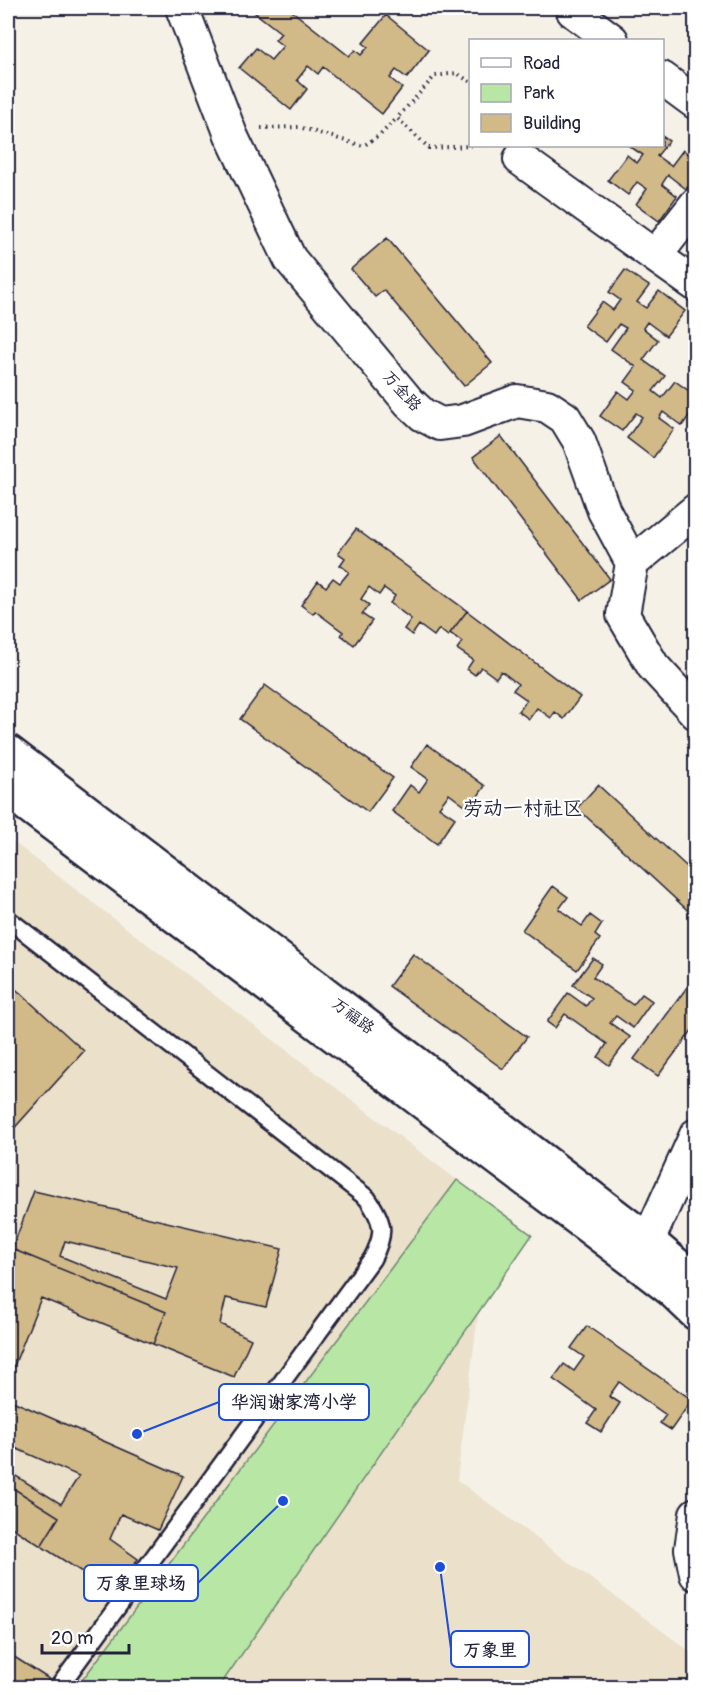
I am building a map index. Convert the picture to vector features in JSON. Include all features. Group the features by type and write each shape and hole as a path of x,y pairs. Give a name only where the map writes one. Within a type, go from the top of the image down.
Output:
{"street":[{"name":"万金路","path":"182,8 231,135 290,259 409,402 423,415 440,424 463,421 517,401 547,406 565,418 579,441 604,511 632,563"},
{"path":"576,8 573,12 611,39"},
{"path":"664,79 696,103"},
{"path":"520,159 696,285"},
{"path":"655,256 696,204"},
{"path":"696,510 632,563 623,615 653,666 696,713"},
{"name":"万福路","path":"8,752 648,1241 696,1282"},
{"name":"万福路","path":"8,790 632,1259 672,1290 696,1313"},
{"path":"648,1241 696,1135"},
{"path":"696,1514 691,1549 696,1574"}],"lane":[{"path":"8,919 366,1198 377,1213 382,1230 379,1245 372,1259 58,1688"}],"path":[{"path":"231,135 271,126 299,127 363,147 380,135 435,76 458,73 469,81"},
{"path":"397,118 429,148 469,146"}],"shaded area":[{"path":"8,838 457,1180 77,1687 8,1687"},
{"path":"478,1315 457,1480 695,1655 695,1687 219,1688"}],"green space":[{"path":"457,1180 532,1235 219,1687 77,1687"}],"building":[{"path":"249,8 295,8 292,11 349,56 355,50 361,55 368,47 363,43 386,15 429,50 407,78 396,70 390,78 402,88 382,114 323,67 318,74 308,66 297,80 307,89 291,110 239,68 256,48 271,60 283,46 275,40 281,33"},
{"path":"664,137 669,141 657,156 671,166 683,150 696,159 696,176 686,189 668,175 662,184 677,196 659,221 636,204 647,189 637,182 628,195 608,180 627,155 637,163 643,155 631,147 664,147"},
{"path":"387,238 492,363 464,386 384,290 375,297 351,269"},
{"path":"625,270 649,286 637,302 646,308 659,291 685,311 666,336 647,322 643,328 658,340 643,360 665,376 653,391 662,398 675,381 696,396 696,412 693,410 682,426 663,412 659,418 674,429 653,458 627,438 642,417 636,413 622,431 600,416 618,391 629,399 636,390 625,382 636,367 611,349 626,328 619,324 606,342 584,326 602,302 613,310 620,300 609,292"},
{"path":"501,436 610,579 582,600 473,457"},
{"path":"356,529 467,611 448,636 439,629 434,636 419,625 412,635 404,629 411,619 390,603 395,596 384,588 379,595 369,587 361,599 369,605 362,614 372,621 354,645 341,635 343,632 315,611 313,614 301,605 318,581 326,587 333,578 340,583 349,572 340,565 345,558 338,553"},
{"path":"467,611 580,697 564,719 555,712 551,718 537,708 529,719 518,711 527,700 513,690 518,684 501,671 496,678 481,667 475,675 467,669 473,660 457,649 462,642 450,633"},
{"path":"265,685 393,778 368,812 240,719"},
{"path":"427,744 485,786 469,809 449,794 439,807 455,818 437,844 392,811 410,785 419,792 428,779 411,767"},
{"path":"598,785 696,875 696,918 577,808"},
{"path":"553,886 568,897 559,909 582,926 590,915 602,924 595,935 600,939 577,970 522,930"},
{"path":"413,954 527,1037 503,1069 389,986"},
{"path":"593,958 602,964 593,977 633,1005 642,994 652,1001 633,1028 616,1016 610,1023 630,1037 609,1065 598,1057 607,1044 565,1014 555,1028 547,1022 568,993 586,1006 592,998 573,985"},
{"path":"696,975 696,1025 658,1076 634,1059"},
{"path":"8,982 84,1051 8,1135"},
{"path":"34,1191 282,1249 266,1307 226,1298 220,1324 251,1339 234,1377 153,1344 166,1312 12,1249","holes":["65,1241 178,1268 166,1299 60,1256"]},
{"path":"12,1249 166,1312 153,1344 41,1298 8,1381 8,1260"},
{"path":"587,1326 692,1400 671,1430 660,1423 666,1415 619,1382 609,1396 620,1403 601,1432 587,1423 596,1410 553,1379 564,1364 574,1371 584,1357 571,1348"},
{"path":"8,1399 183,1476 158,1530 121,1514 110,1539 138,1559 115,1593 41,1546 59,1517 8,1485 8,1471 61,1504 79,1476 8,1445"},
{"path":"8,1485 59,1517 41,1546 8,1525"},
{"path":"8,1653 49,1679 43,1688 8,1688"}],"place":[{"name":"华润谢家湾小学","path":"137,1434"},
{"name":"万象里球场","path":"283,1501"},
{"name":"万象里","path":"440,1567"}],"district":[{"name":"劳动一村社区","path":"523,808"}]}
